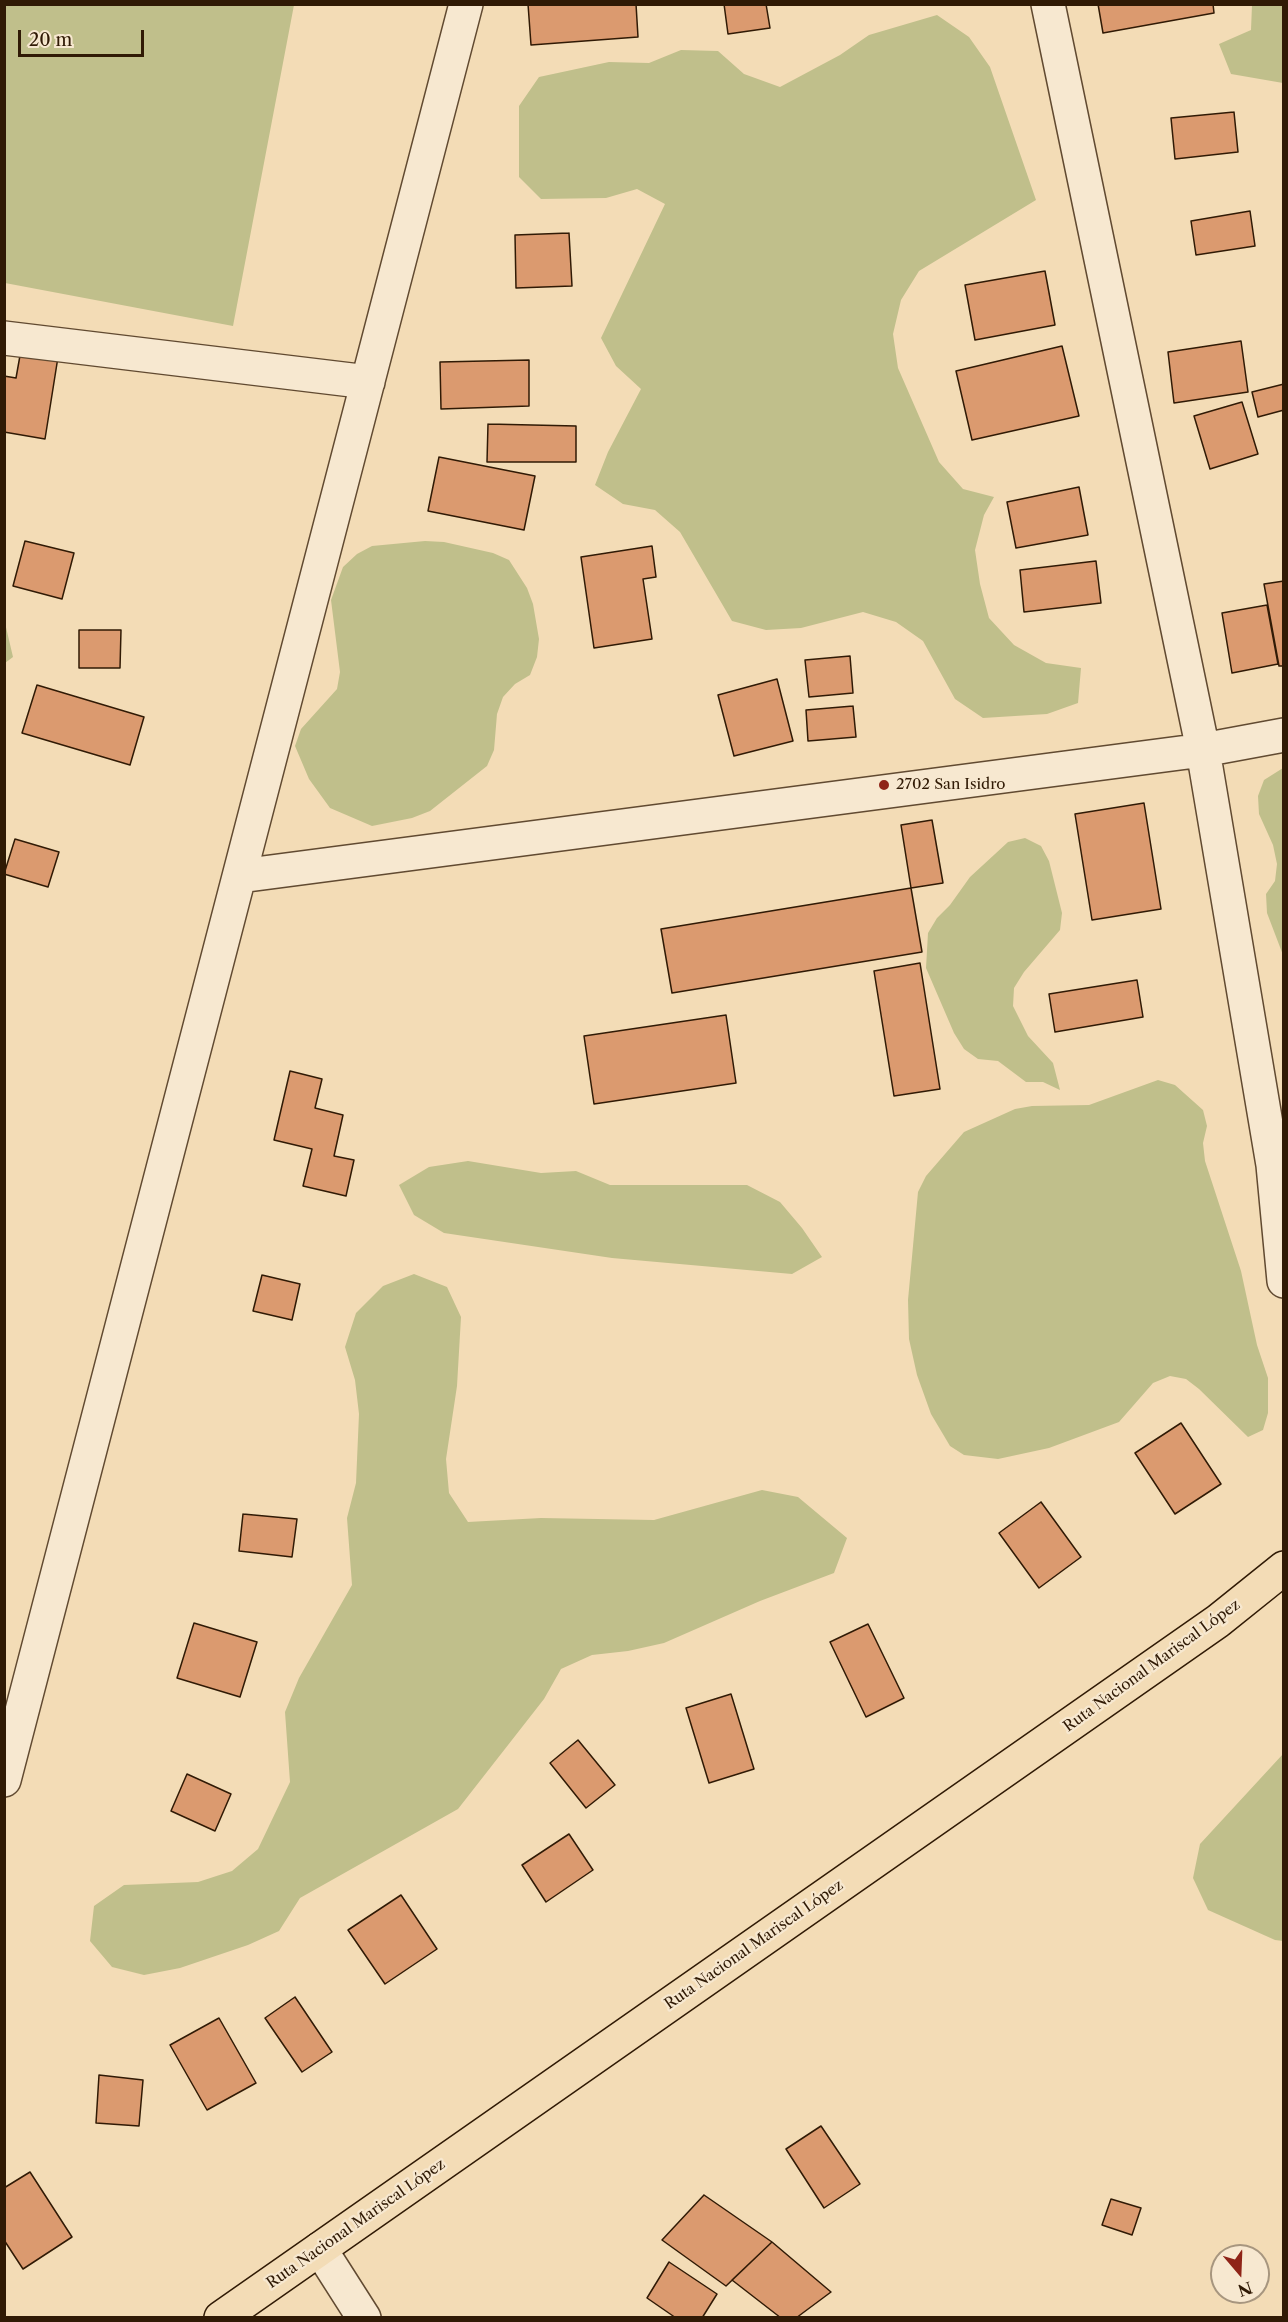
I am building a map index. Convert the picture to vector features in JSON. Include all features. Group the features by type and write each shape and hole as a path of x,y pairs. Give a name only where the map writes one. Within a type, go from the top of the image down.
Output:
{"highway":[{"name":"Ruta Nacional Mariscal López","path":"221,2318 1199,1634 1284,1568"}],"street":[{"path":"4,1780 466,4"},
{"path":"1048,4 1203,750 1273,1165 1284,1281"},
{"path":"4,338 368,382"},
{"path":"240,876 1203,750 1284,735"},
{"path":"320,2249 364,2318"}],"shaded area":[{"path":"4,5 294,5 233,326 5,283"},
{"path":"1252,5 1283,5 1283,83 1231,74 1219,44 1251,30"},
{"path":"937,15 969,37 990,67 1036,200 919,271 901,300 893,334 898,368 939,462 963,489 994,497 984,515 975,550 980,584 989,618 1014,645 1046,663 1081,668 1078,703 1047,714 983,718 955,699 923,641 896,622 863,612 801,628 766,630 732,621 680,532 655,510 623,504 595,485 608,452 641,389 616,366 601,338 665,204 637,189 606,198 541,199 519,177 519,106 539,77 609,62 649,63 681,50 718,51 744,74 780,87 840,55 869,35"},
{"path":"425,541 444,542 493,553 509,560 527,588 533,604 539,639 537,657 530,675 515,684 503,697 497,714 494,750 487,766 430,811 412,818 372,826 330,808 309,779 295,746 301,729 337,689 340,672 331,600 343,567 357,554 372,546"},
{"path":"5,623 13,657 5,663"},
{"path":"1283,768 1283,955 1267,913 1266,894 1275,881 1277,864 1273,845 1259,814 1258,796 1264,780"},
{"path":"1025,838 1041,846 1049,861 1062,913 1060,930 1024,972 1014,988 1013,1006 1028,1036 1053,1063 1060,1090 1043,1082 1026,1082 998,1061 978,1059 964,1049 954,1033 926,968 928,933 937,918 950,905 970,877 1008,842"},
{"path":"1158,1080 1175,1085 1203,1110 1207,1126 1203,1143 1205,1161 1241,1271 1257,1345 1268,1378 1268,1413 1263,1430 1248,1437 1199,1389 1186,1379 1170,1376 1153,1383 1119,1422 1049,1448 998,1459 964,1455 950,1446 931,1414 917,1375 909,1339 908,1300 918,1192 926,1176 964,1132 1015,1109 1032,1106 1089,1105"},
{"path":"468,1161 541,1173 576,1171 610,1185 747,1185 780,1202 822,1257 792,1274 612,1258 444,1233 414,1215 399,1185 429,1167"},
{"path":"414,1274 447,1287 461,1317 457,1386 446,1459 449,1493 468,1522 541,1518 654,1520 762,1490 798,1497 847,1538 834,1573 760,1601 664,1643 628,1651 592,1655 561,1669 544,1699 458,1809 300,1898 279,1931 248,1945 180,1968 144,1975 112,1967 90,1941 94,1906 124,1885 198,1882 232,1871 258,1849 290,1782 285,1712 299,1678 352,1585 347,1518 356,1483 359,1414 355,1380 345,1347 356,1313 383,1286"},
{"path":"1283,1754 1283,1941 1275,1940 1208,1910 1193,1878 1200,1844"}],"building":[{"path":"528,4 636,4 638,37 531,45"},
{"path":"724,4 766,4 770,28 728,34"},
{"path":"1098,4 1213,4 1214,13 1103,33"},
{"path":"1234,112 1238,152 1175,159 1171,118"},
{"path":"1250,211 1255,246 1196,255 1191,221"},
{"path":"569,233 572,286 516,288 515,235"},
{"path":"1045,271 1055,325 975,340 965,285"},
{"path":"1241,341 1248,392 1174,403 1168,352"},
{"path":"1062,346 1079,416 972,440 956,371"},
{"path":"21,350 58,357 45,439 4,432 4,376 16,378"},
{"path":"529,360 529,406 441,409 440,362"},
{"path":"1284,384 1284,410 1258,417 1252,392"},
{"path":"1242,402 1258,454 1210,469 1194,416"},
{"path":"488,424 576,426 576,462 487,462"},
{"path":"439,457 535,476 524,530 428,511"},
{"path":"1079,487 1088,535 1016,548 1007,502"},
{"path":"25,541 74,553 62,599 13,586"},
{"path":"652,546 656,577 643,579 652,639 594,648 581,557"},
{"path":"1096,561 1101,603 1024,612 1020,570"},
{"path":"1284,581 1284,666 1279,666 1264,584"},
{"path":"1267,605 1278,664 1232,673 1222,613"},
{"path":"79,630 121,630 120,668 79,668"},
{"path":"850,656 853,693 809,697 805,660"},
{"path":"777,679 793,741 734,756 718,695"},
{"path":"37,685 144,717 130,765 22,733"},
{"path":"853,706 856,737 808,741 806,710"},
{"path":"1144,803 1161,909 1092,920 1075,814"},
{"path":"932,820 943,883 911,888 901,825"},
{"path":"15,839 59,852 48,887 4,874"},
{"path":"911,888 922,952 672,993 661,929"},
{"path":"920,963 940,1089 894,1096 874,971"},
{"path":"1137,980 1143,1017 1055,1032 1049,994"},
{"path":"726,1015 736,1083 594,1104 584,1036"},
{"path":"290,1071 322,1079 315,1108 343,1115 334,1156 354,1160 346,1196 303,1186 312,1149 274,1140"},
{"path":"262,1275 300,1284 292,1320 253,1311"},
{"path":"1181,1423 1221,1484 1175,1514 1135,1453"},
{"path":"1041,1502 1081,1557 1039,1588 999,1533"},
{"path":"243,1514 297,1519 292,1557 239,1551"},
{"path":"194,1623 257,1642 240,1697 177,1678"},
{"path":"868,1624 904,1698 866,1717 830,1642"},
{"path":"731,1694 754,1769 709,1783 686,1708"},
{"path":"578,1740 615,1785 586,1808 550,1763"},
{"path":"187,1774 231,1794 215,1831 171,1811"},
{"path":"569,1834 593,1870 546,1902 522,1865"},
{"path":"401,1895 437,1949 385,1984 348,1930"},
{"path":"295,1997 332,2052 302,2072 265,2018"},
{"path":"219,2018 256,2083 207,2110 170,2045"},
{"path":"99,2075 143,2080 139,2126 96,2123"},
{"path":"821,2126 860,2184 824,2208 786,2149"},
{"path":"30,2172 72,2237 23,2269 4,2240 4,2188"},
{"path":"704,2195 772,2242 726,2286 662,2240"},
{"path":"1111,2199 1141,2208 1132,2235 1102,2225"},
{"path":"772,2242 831,2292 796,2318 781,2318 732,2280"},
{"path":"669,2262 717,2294 702,2318 676,2318 647,2298"}],"place":[{"name":"2702 San Isidro","path":"884,785"}]}
